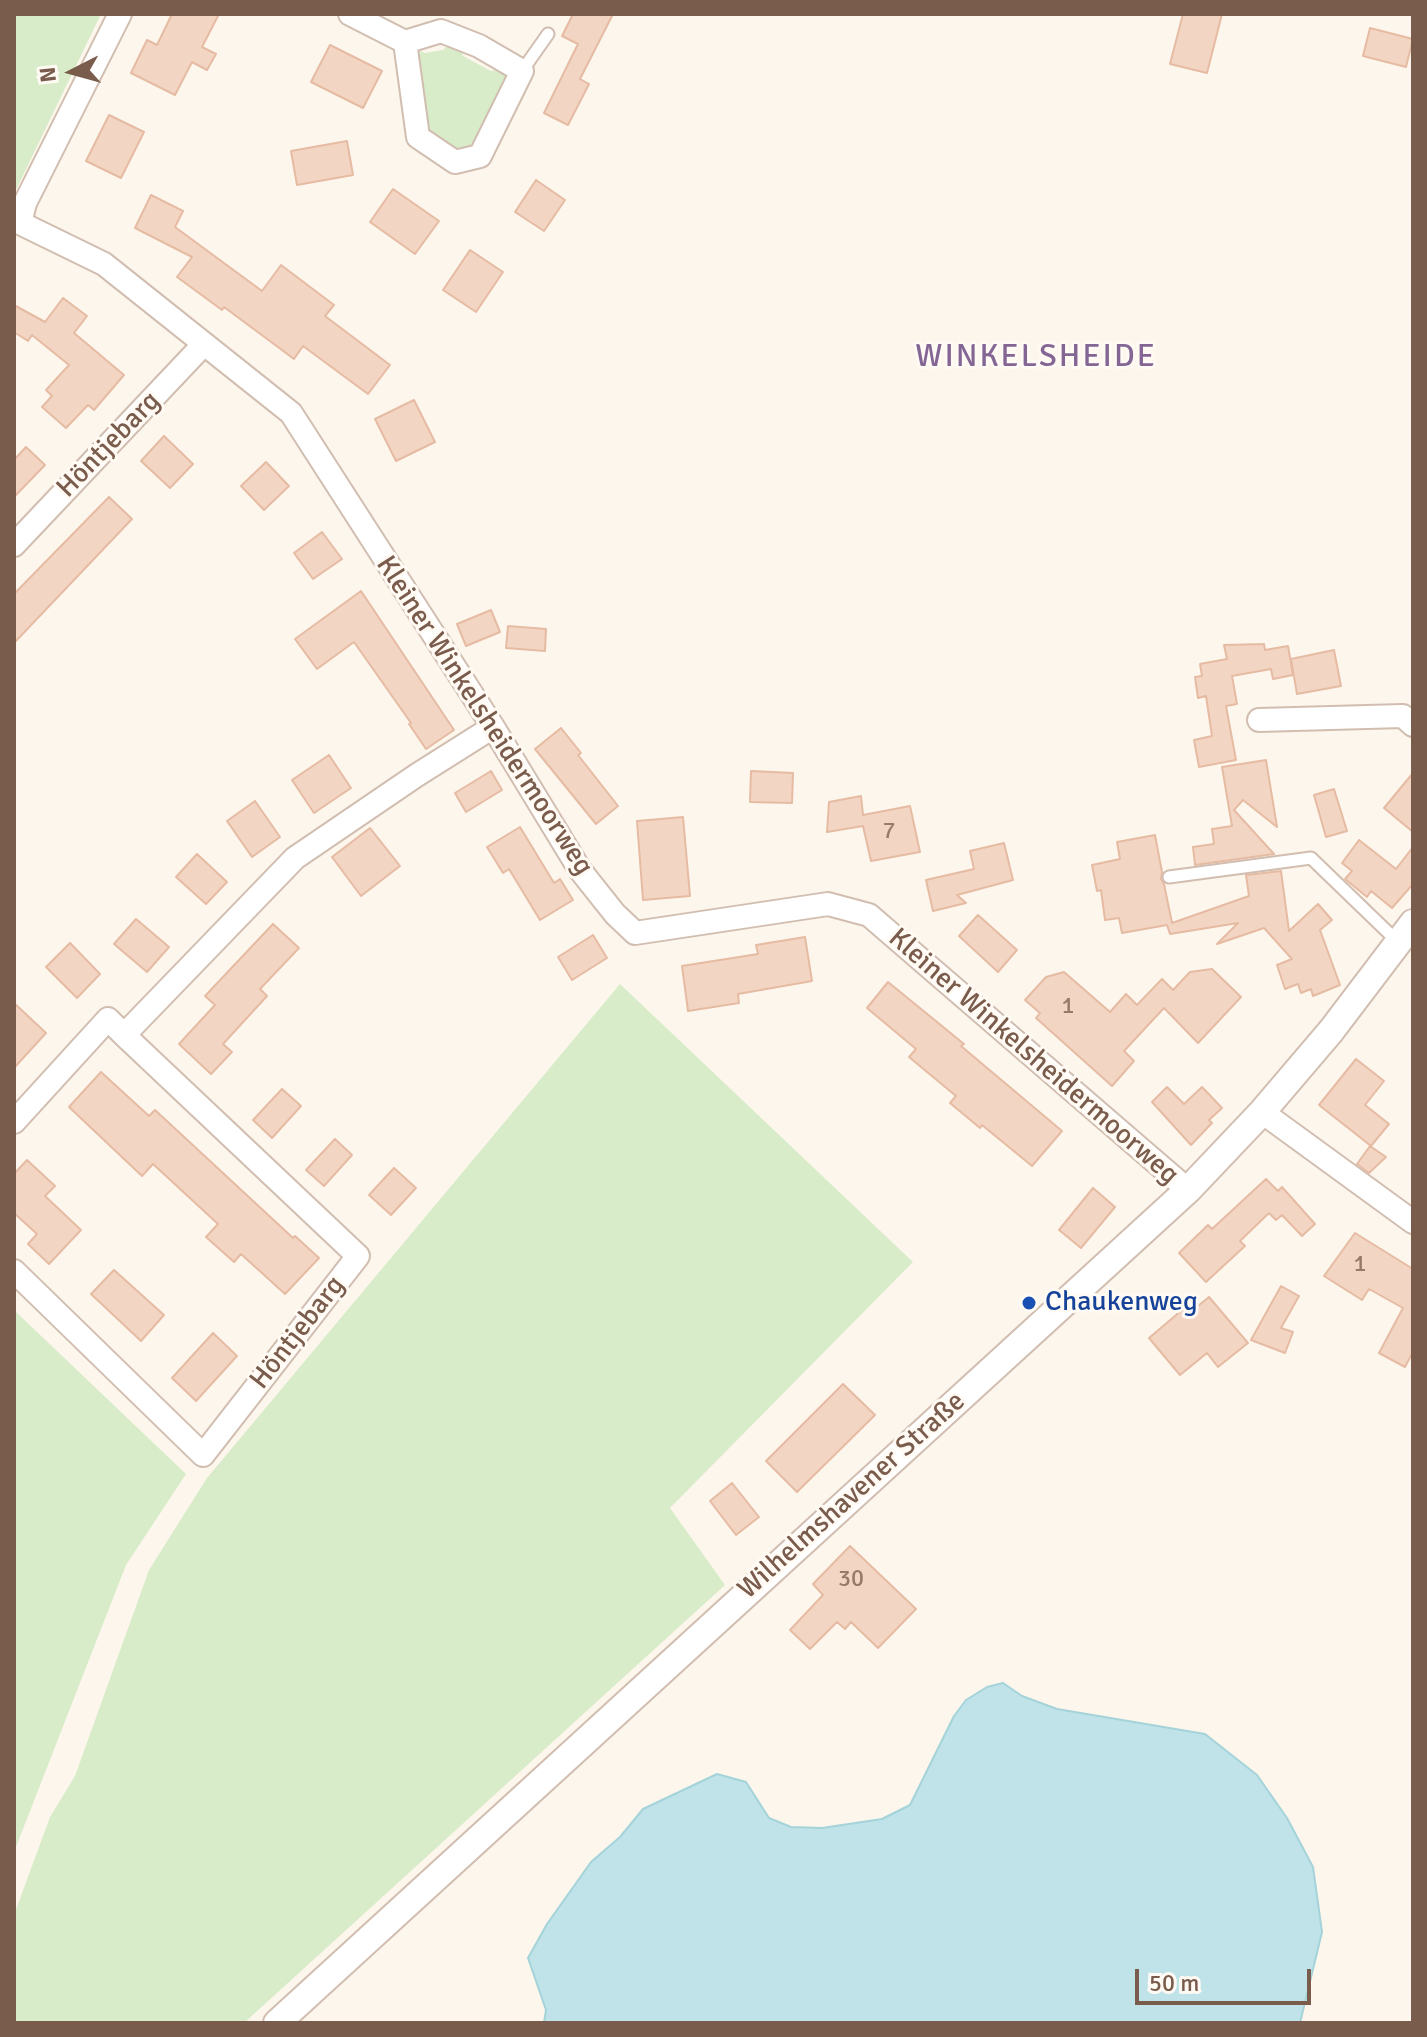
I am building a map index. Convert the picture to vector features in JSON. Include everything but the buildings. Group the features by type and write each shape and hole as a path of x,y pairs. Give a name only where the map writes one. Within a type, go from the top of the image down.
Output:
{"street":[{"name":"Kleiner Winkelsheidermoorweg","path":"120,14 17,224 104,264 291,413 493,727 580,870 615,914 635,933 828,904 869,915 1188,1190"},
{"path":"350,14 405,42 441,31 479,46 522,71 480,156 455,162 418,137 405,42"},
{"name":"Höntjebarg","path":"14,545 204,344"},
{"path":"1259,720 1403,716 1413,725"},
{"path":"14,1122 108,1019 124,1035 295,858 493,727"},
{"name":"Wilhelmshavener Straße","path":"277,2023 1188,1190 1262,1112 1331,1031 1405,933"},
{"name":"Höntjebarg","path":"14,1271 203,1455 358,1256 124,1035"},
{"path":"1262,1112 1413,1222"}],"lane":[{"path":"522,71 548,34"},
{"name":"Wilhelmshavener Straße","path":"1169,877 1311,858 1405,933"}],"green space":[{"path":"14,14 101,14 14,194"},
{"path":"450,44 460,47 463,56 491,71 502,69 507,81 475,146 461,153 435,140 428,130 415,49 425,53 443,50"},
{"path":"620,984 913,1262 670,1508 725,1585 244,2023 14,2023 14,1915 50,1817 75,1776 149,1570 207,1478"},
{"path":"14,1310 186,1474 126,1565 14,1852"}],"water":[{"path":"1003,1683 1022,1696 1057,1709 1205,1734 1257,1775 1287,1818 1313,1867 1322,1932 1300,2023 544,2023 546,2010 528,1958 547,1924 591,1862 620,1837 643,1809 717,1774 746,1782 769,1818 791,1827 822,1828 882,1819 910,1805 954,1716 966,1700 987,1687"}],"place":[{"name":"Chaukenweg","path":"1029,1303"}],"district":[{"name":"WINKELSHEIDE","path":"1036,358"}]}
